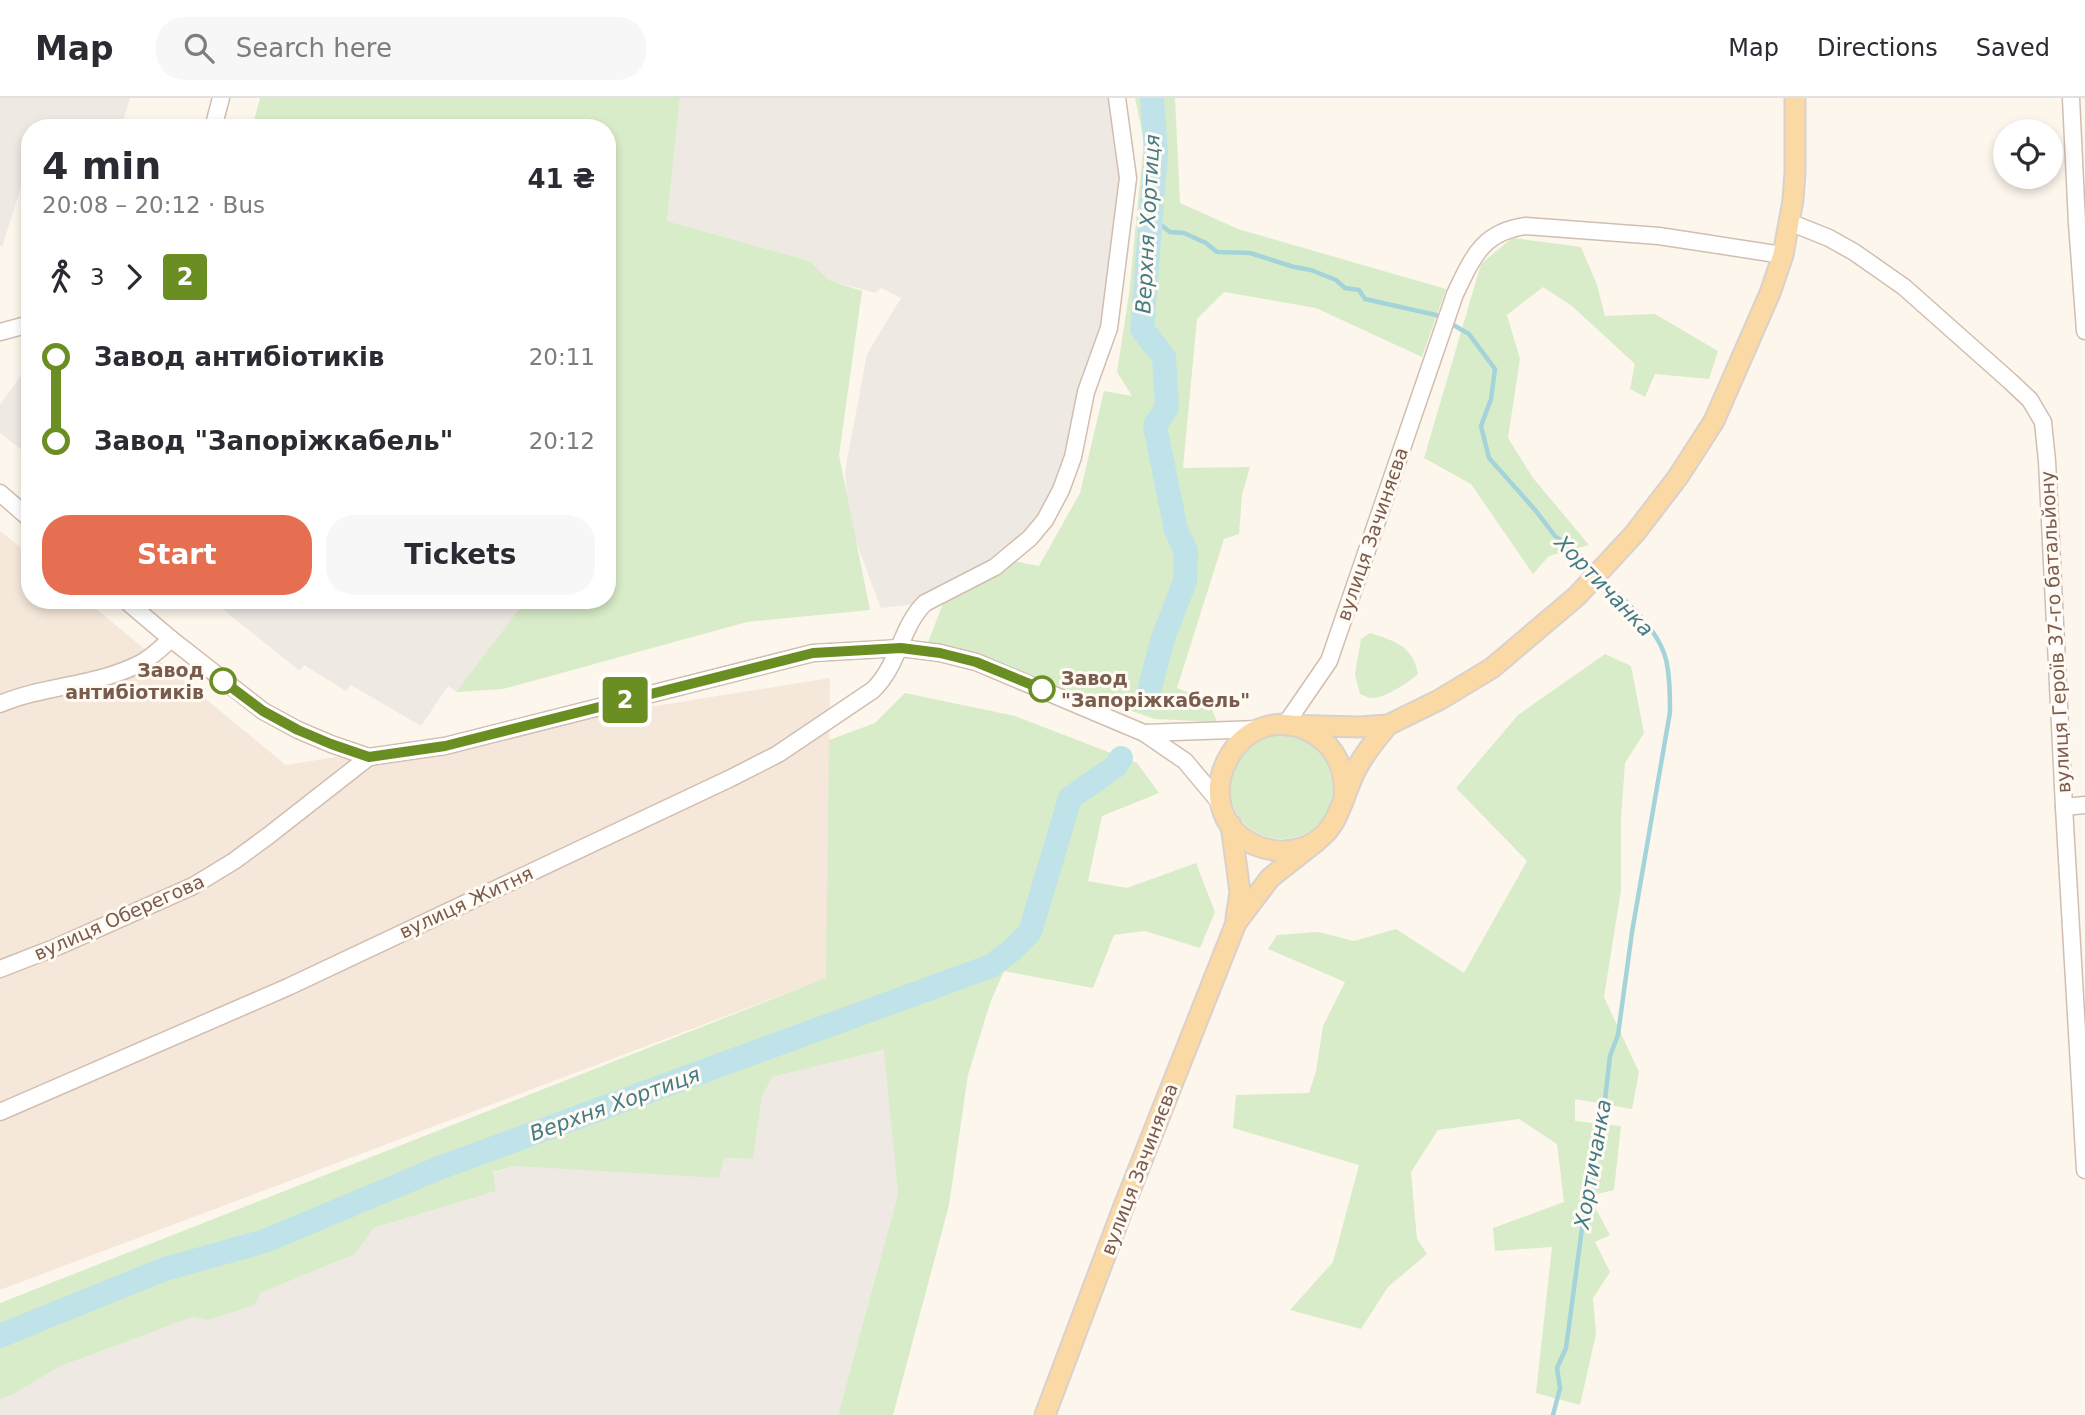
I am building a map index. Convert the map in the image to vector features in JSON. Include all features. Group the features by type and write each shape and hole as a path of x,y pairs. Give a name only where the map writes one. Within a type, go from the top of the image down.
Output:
{"main road":[{"path":"1317,841 1305,847 1278,851 1264,849 1240,835 1231,825 1221,804 1219,791 1220,778 1229,754 1238,743 1260,729 1388,724 1439,700 1492,668 1577,596 1612,560 1678,477 1714,421 1770,293 1783,255 1795,172 1795,98"},
{"path":"1236,923 1270,878 1317,841 1335,822 1357,767 1388,724"},
{"path":"1285,726 1311,732 1331,749 1343,772 1344,798"},
{"path":"1231,825 1240,891 1236,923"},
{"name":"вулиця Зачиняєва","path":"1045,1415 1236,923"}],"street":[{"path":"215,119 221,98"},
{"name":"вулиця Житня","path":"0,1112 288,987 778,754 873,690 881,682 901,648 917,611 925,603 1004,559 1045,520 1061,490 1073,457 1086,393 1109,328 1128,178 1117,98"},
{"path":"2071,98 2085,331"},
{"name":"вулиця Героїв 37-го батальйону","path":"1788,222 1829,238 1854,252 1904,287 2030,400 2043,422 2048,461 2085,1170"},
{"name":"вулиця Зачиняєва","path":"1285,726 1328,661 1455,294 1475,254 1498,233 1526,226 1659,236 1783,255"},
{"path":"0,331 21,326"},
{"path":"0,493 21,511"},
{"path":"136,609 263,711 298,730 369,757 445,746 813,653 901,648 940,653 976,662 1144,733 1185,761 1221,804"},
{"path":"0,704 126,669 149,657 171,639"},
{"path":"1144,733 1260,729"},
{"name":"вулиця Оберегова","path":"0,969 193,886 234,861 369,757"},
{"path":"2064,807 2085,805"}],"shaded area":[{"path":"0,98 130,98 124,119 21,119 21,187 2,247"},
{"path":"680,98 1123,98 1136,176 1109,328 1073,457 1030,537 925,603 881,608 849,523 845,471 867,354 901,298 881,288 875,293 829,280 810,261 667,221"},
{"path":"21,376 21,449 0,433 0,405"},
{"path":"0,531 21,548 21,609 96,609 286,765 830,678 827,978 0,1290"},
{"path":"222,609 519,609 456,692 448,686 421,726 351,685 346,691 304,665 300,671"},
{"path":"885,1050 898,1194 838,1415 0,1415 0,1399 12,1395 61,1366 193,1317 208,1320 261,1293 355,1254 374,1228 496,1191 492,1173 516,1166 753,1159 762,1096 772,1077"}],"green space":[{"path":"260,98 680,98 667,221 810,261 829,280 862,291 839,455 870,610 747,622 503,689 456,692 519,609 616,609 616,119 254,119"},
{"path":"1135,98 1175,98 1180,203 1238,229 1446,289 1422,357 1316,308 1224,292 1197,319 1183,468 1250,467 1242,495 1239,534 1224,539 1177,688 1209,701 1217,722 1155,719 928,642 948,591 1004,559 1039,566 1080,493 1104,391 1132,396 1117,372 1129,294 1144,141"},
{"path":"1512,238 1581,247 1597,285 1605,316 1655,314 1718,351 1709,379 1655,374 1645,397 1630,389 1635,364 1572,306 1543,287 1507,315 1520,359 1508,438 1533,478 1589,545 1549,556 1533,574 1471,484 1424,458 1481,264"},
{"path":"1370,633 1402,646 1412,657 1418,674 1389,693 1376,698 1360,694 1355,674 1361,639"},
{"path":"1605,654 1631,666 1644,733 1625,763 1621,819 1621,890 1604,997 1639,1072 1632,1109 1575,1099 1575,1121 1621,1126 1614,1190 1589,1196 1610,1235 1595,1242 1610,1272 1593,1298 1596,1334 1580,1405 1536,1393 1552,1247 1495,1251 1493,1228 1564,1202 1557,1144 1519,1119 1438,1130 1411,1172 1417,1239 1427,1254 1388,1287 1361,1329 1290,1310 1333,1262 1359,1165 1233,1128 1236,1095 1309,1093 1316,1071 1323,1026 1345,982 1268,949 1277,935 1318,932 1354,941 1396,929 1464,973 1527,861 1456,788 1518,715"},
{"path":"905,693 1015,716 1137,763 1159,793 1102,816 1088,881 1127,888 1196,863 1215,912 1200,948 1145,931 1114,935 1093,988 1004,971 990,1003 968,1075 949,1205 893,1415 838,1415 898,1194 884,1050 772,1077 762,1097 753,1159 724,1158 719,1178 516,1166 493,1172 496,1191 374,1228 355,1254 261,1293 254,1305 208,1320 193,1317 61,1366 12,1395 0,1399 0,1303 826,978 829,740 875,723"},
{"path":"1282,733 1302,737 1320,748 1331,766 1335,786 1331,806 1320,824 1302,835 1282,839 1262,835 1244,824 1233,806 1229,786 1233,766 1244,748 1262,737"}],"waterway":[{"name":"Верхня Хортиця","path":"1149,693 1147,699 1163,638 1185,581 1186,551 1176,530 1155,426 1167,407 1164,357 1142,329 1156,153 1152,98"},
{"name":"Хортичанка","path":"1152,218 1170,232 1184,233 1206,243 1217,252 1250,253 1311,270 1336,280 1345,288 1359,290 1365,299 1436,315 1469,334 1495,369 1491,399 1481,426 1489,458 1555,536 1579,554 1593,569"},
{"name":"Хортичанка","path":"1553,1415 1560,1388 1557,1368 1566,1348 1585,1206 1594,1182 1593,1150 1604,1108 1610,1056 1618,1035 1632,932 1670,712 1667,667 1659,642 1637,612 1602,578"},
{"name":"Верхня Хортиця","path":"0,1336 162,1270 265,1241 439,1168 991,966 1030,932 1070,798 1116,766 1121,758"}],"bus line":[{"name":"2","path":"223,681 263,711 298,730 369,757 445,746 813,653 901,648 940,653 976,662 1042,689"}],"place":[{"name":"Завод антибіотиків","path":"223,681"},
{"name":"Завод \"Запоріжкабель\"","path":"1042,689"}]}
